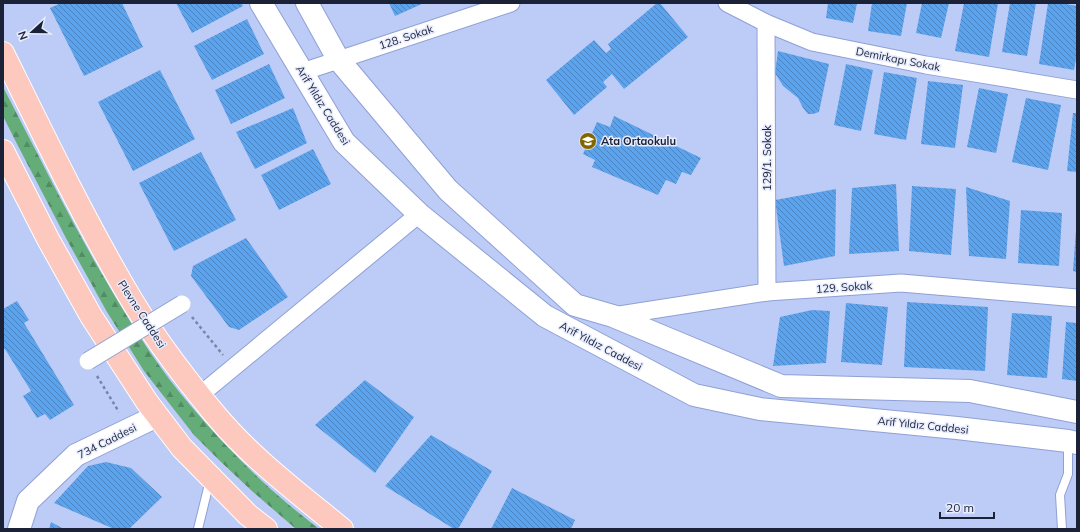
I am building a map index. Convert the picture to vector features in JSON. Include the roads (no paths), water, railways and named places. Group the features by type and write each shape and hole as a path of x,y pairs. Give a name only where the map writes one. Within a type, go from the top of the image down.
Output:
{"main road":[{"name":"Arif Yıldız Caddesi","path":"261,3 344,142 419,214 545,316 694,395 760,409 957,428 1072,442"},
{"path":"307,3 338,59 448,190 575,305 613,316 781,386 970,390 1077,412"},
{"name":"Plevne Caddesi","path":"3,53 80,207 124,287 164,349 214,413 261,463 342,529"},
{"path":"3,151 48,239 91,316 147,402 182,448 248,515 266,529"},
{"name":"734 Caddesi","path":"19,529 28,501 76,455 157,416"}],"street":[{"name":"128. Sokak","path":"302,72 511,3"},
{"name":"Demirkapı Sokak","path":"727,3 766,23 812,42 926,65 1077,90"},
{"name":"129/1. Sokak","path":"766,23 767,292"},
{"path":"200,395 419,214"},
{"name":"129. Sokak","path":"613,316 767,292 901,283 1077,298"},
{"path":"88,362 182,304"}],"lane":[{"path":"1062,529 1060,495 1068,474 1072,442"},
{"path":"198,529 210,477"}],"place":[{"name":"Ata Ortaokulu","path":"588,141"}]}
